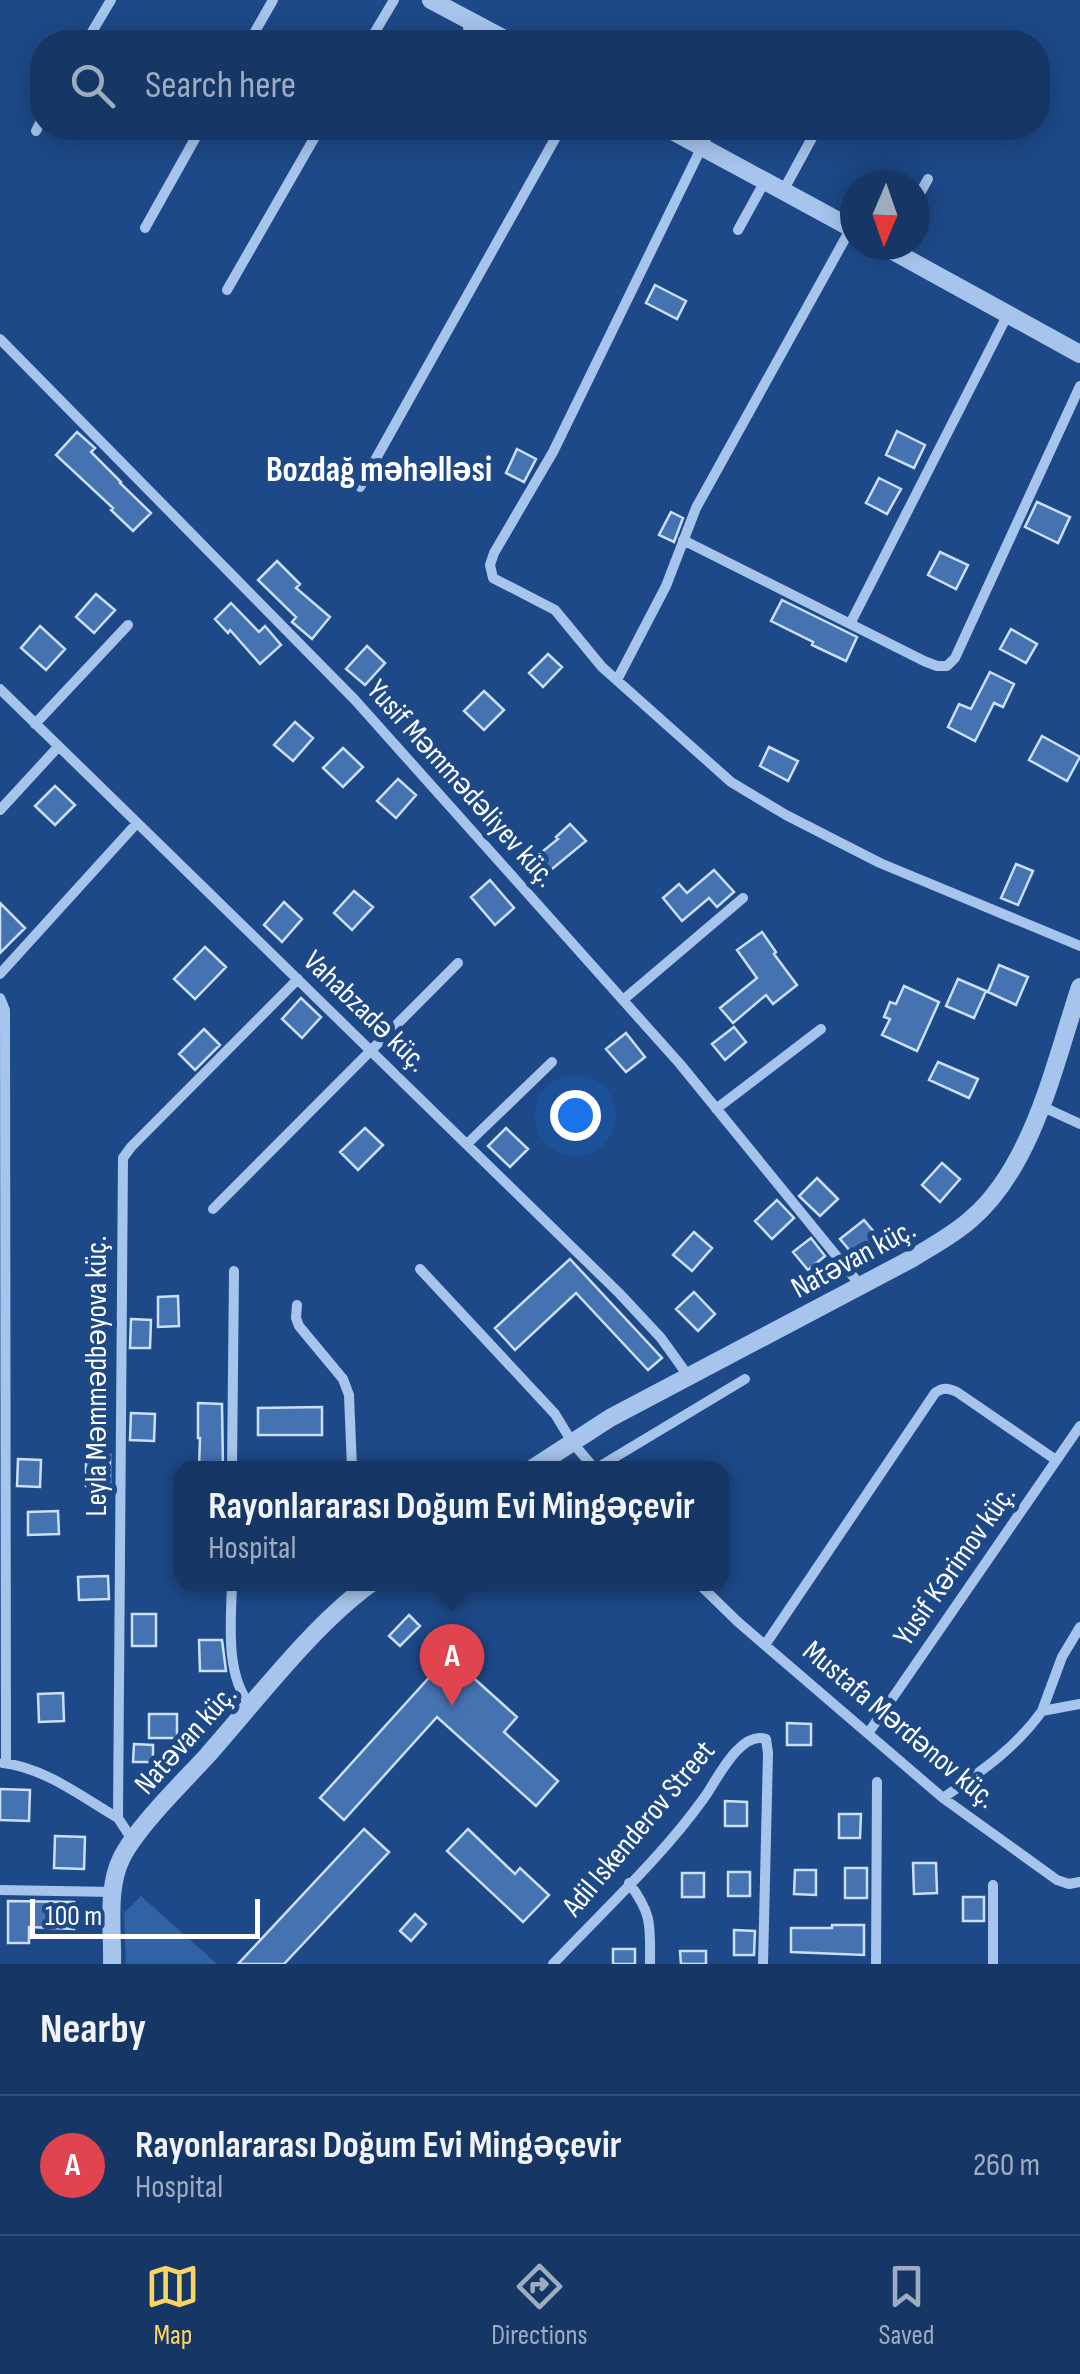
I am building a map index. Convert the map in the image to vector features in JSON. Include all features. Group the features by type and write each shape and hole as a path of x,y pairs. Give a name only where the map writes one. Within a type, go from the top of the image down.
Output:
{"street":[{"path":"93,30 110,0"},
{"path":"256,30 273,0"},
{"path":"376,30 394,0"},
{"path":"431,0 488,30"},
{"path":"468,30 469,20"},
{"path":"145,228 194,140"},
{"path":"227,290 313,140"},
{"path":"360,487 554,140"},
{"path":"689,140 840,222"},
{"path":"704,140 552,452 494,553 490,566 493,578 555,610 602,667 732,782 786,815 880,863 1080,946"},
{"path":"783,190 811,140"},
{"path":"738,230 765,181"},
{"path":"617,680 666,586 696,508 840,252"},
{"path":"913,260 1080,354"},
{"path":"850,624 1008,314"},
{"name":"Yusif Məmmədəliyev küç.","path":"0,338 355,700 716,1109 860,1286"},
{"path":"683,540 850,624 938,666 947,666 956,658 1080,386"},
{"path":"35,724 128,625"},
{"name":"Vahabzadə küç.","path":"0,689 619,1293 660,1338 688,1377"},
{"path":"0,810 58,746"},
{"path":"0,974 136,823"},
{"path":"622,1000 743,898"},
{"path":"214,1208 458,964"},
{"name":"Leyla Məmmədbəyova küç.","path":"118,1818 123,1158 298,979"},
{"name":"Natəvan küç.","path":"544,1461 610,1418 913,1258 973,1218 1008,1177 1024,1148 1080,986"},
{"path":"0,998 5,1010 3,1763 43,1774 118,1818 133,1841"},
{"path":"716,1109 821,1029"},
{"path":"467,1144 552,1062"},
{"path":"1040,1106 1080,1124"},
{"path":"420,1268 555,1414 590,1461"},
{"path":"232,1461 234,1271"},
{"path":"297,1305 300,1326 343,1379 349,1395 352,1461"},
{"path":"608,1461 744,1379"},
{"path":"764,1644 941,1388 957,1392 1056,1460"},
{"name":"Yusif Kərimov küç.","path":"869,1732 1080,1426"},
{"path":"232,1591 236,1677 240,1693 251,1706"},
{"name":"Natəvan küç.","path":"112,1964 114,1892 122,1855 297,1654 357,1591"},
{"name":"Mustafa Mərdənov küç.","path":"707,1591 943,1798 1057,1880 1080,1882"},
{"path":"943,1798 1025,1734 1042,1711 1062,1658 1080,1626"},
{"path":"1042,1711 1080,1704"},
{"name":"Adil Iskenderov Street","path":"554,1964 701,1802 740,1746 760,1736 766,1739 768,1753 764,1964"},
{"path":"876,1964 877,1782"},
{"path":"629,1883 649,1917 650,1964"},
{"path":"992,1964 993,1885"},
{"path":"0,1890 114,1892"}],"shaded area":[{"path":"141,1896 217,1964 126,1964 124,1913"}],"building":[{"path":"655,285 686,301 677,319 646,303"},
{"path":"897,431 925,445 914,468 886,455"},
{"path":"77,432 95,448 91,452 151,513 133,531 56,455"},
{"path":"517,449 536,459 524,482 506,473"},
{"path":"879,478 901,489 887,514 866,503"},
{"path":"1037,502 1070,517 1058,543 1025,527"},
{"path":"671,512 683,518 674,542 659,535"},
{"path":"940,552 968,565 956,589 928,575"},
{"path":"277,561 300,584 296,588 330,617 312,639 292,622 296,617 258,580"},
{"path":"96,594 115,610 94,633 76,617"},
{"path":"782,600 857,637 846,661 771,621"},
{"path":"231,603 259,632 265,626 281,645 260,664 215,619"},
{"path":"40,626 65,649 46,670 21,648"},
{"path":"1011,629 1037,644 1026,663 1000,649"},
{"path":"367,646 385,663 365,685 346,669"},
{"path":"548,654 562,667 543,687 529,673"},
{"path":"990,672 1014,684 1003,707 994,703 975,741 948,727 959,704 971,709"},
{"path":"484,691 504,710 484,730 464,711"},
{"path":"295,722 313,738 293,761 274,745"},
{"path":"1042,736 1080,757 1067,781 1029,760"},
{"path":"769,747 798,761 788,781 760,766"},
{"path":"343,748 363,767 343,787 323,768"},
{"path":"398,779 416,795 396,818 377,801"},
{"path":"55,786 75,805 55,825 35,806"},
{"path":"570,824 586,841 535,883 522,868"},
{"path":"1016,864 1033,871 1018,905 1001,898"},
{"path":"714,870 734,892 717,907 709,898 682,921 663,898 679,884 687,893"},
{"path":"490,880 514,908 495,925 471,897"},
{"path":"354,891 373,907 352,930 334,913"},
{"path":"284,902 302,919 282,942 264,925"},
{"path":"0,903 25,928 0,953"},
{"path":"762,932 797,985 773,1004 766,995 733,1023 720,1008 757,978 737,950"},
{"path":"205,947 226,967 195,999 174,979"},
{"path":"999,965 1028,977 1016,1005 988,992"},
{"path":"958,979 986,991 974,1018 946,1006"},
{"path":"904,986 939,1002 917,1051 882,1035 890,1019 884,1017 890,1002 896,1004"},
{"path":"301,998 321,1017 302,1038 282,1019"},
{"path":"734,1027 746,1042 725,1060 712,1044"},
{"path":"204,1029 220,1045 195,1070 179,1054"},
{"path":"626,1033 645,1057 626,1072 606,1049"},
{"path":"938,1062 978,1079 969,1098 929,1080"},
{"path":"365,1128 383,1145 358,1170 340,1152"},
{"path":"506,1128 528,1149 510,1167 488,1146"},
{"path":"942,1163 960,1179 940,1202 922,1185"},
{"path":"817,1178 838,1199 820,1216 799,1196"},
{"path":"777,1200 794,1218 772,1239 755,1221"},
{"path":"864,1220 880,1239 856,1258 840,1239"},
{"path":"694,1232 712,1248 692,1271 673,1255"},
{"path":"811,1238 825,1256 808,1270 793,1252"},
{"path":"570,1259 662,1358 648,1370 576,1293 515,1350 495,1328"},
{"path":"694,1292 715,1314 698,1331 676,1309"},
{"path":"178,1296 179,1326 158,1327 158,1297"},
{"path":"131,1319 151,1320 150,1348 130,1348"},
{"path":"198,1403 222,1404 223,1461 199,1461"},
{"path":"322,1407 322,1435 258,1435 258,1408"},
{"path":"131,1413 155,1414 154,1441 130,1440"},
{"path":"86,1454 110,1455 110,1486 86,1486"},
{"path":"18,1459 41,1460 40,1487 17,1486"},
{"path":"58,1511 59,1534 28,1535 28,1512"},
{"path":"108,1576 109,1599 79,1600 78,1577"},
{"path":"132,1614 156,1614 156,1646 132,1646"},
{"path":"409,1615 420,1626 400,1646 389,1636"},
{"path":"199,1640 222,1640 226,1671 200,1671"},
{"path":"457,1663 517,1717 504,1732 558,1781 536,1806 437,1717 344,1820 320,1798 435,1671 443,1678"},
{"path":"63,1693 64,1721 39,1722 38,1694"},
{"path":"149,1714 177,1714 177,1738 149,1738"},
{"path":"787,1723 811,1724 811,1745 787,1745"},
{"path":"134,1744 153,1745 153,1762 133,1762"},
{"path":"0,1789 30,1790 29,1821 0,1820"},
{"path":"725,1801 747,1802 747,1826 725,1826"},
{"path":"839,1814 861,1814 860,1838 839,1838"},
{"path":"364,1829 389,1852 284,1964 238,1964"},
{"path":"468,1829 515,1874 520,1868 549,1895 523,1922 447,1851"},
{"path":"55,1836 85,1837 84,1869 54,1868"},
{"path":"913,1863 936,1863 937,1893 914,1894"},
{"path":"845,1868 867,1868 867,1898 845,1898"},
{"path":"795,1870 816,1870 816,1895 794,1894"},
{"path":"728,1872 750,1872 750,1896 728,1896"},
{"path":"682,1873 704,1873 704,1897 682,1897"},
{"path":"963,1897 984,1897 984,1921 963,1921"},
{"path":"8,1901 74,1902 74,1929 29,1927 29,1943 8,1943"},
{"path":"415,1914 426,1924 411,1941 400,1931"},
{"path":"864,1925 864,1955 791,1952 791,1928"},
{"path":"734,1930 755,1931 754,1955 734,1955"},
{"path":"613,1949 635,1949 635,1964 613,1964"},
{"path":"680,1951 706,1951 706,1964 681,1964"}],"place":[{"name":"Rayonlararası Doğum Evi Mingəçevir","path":"452,1706"}],"district":[{"name":"Bozdağ məhəlləsi","path":"379,469"}]}
